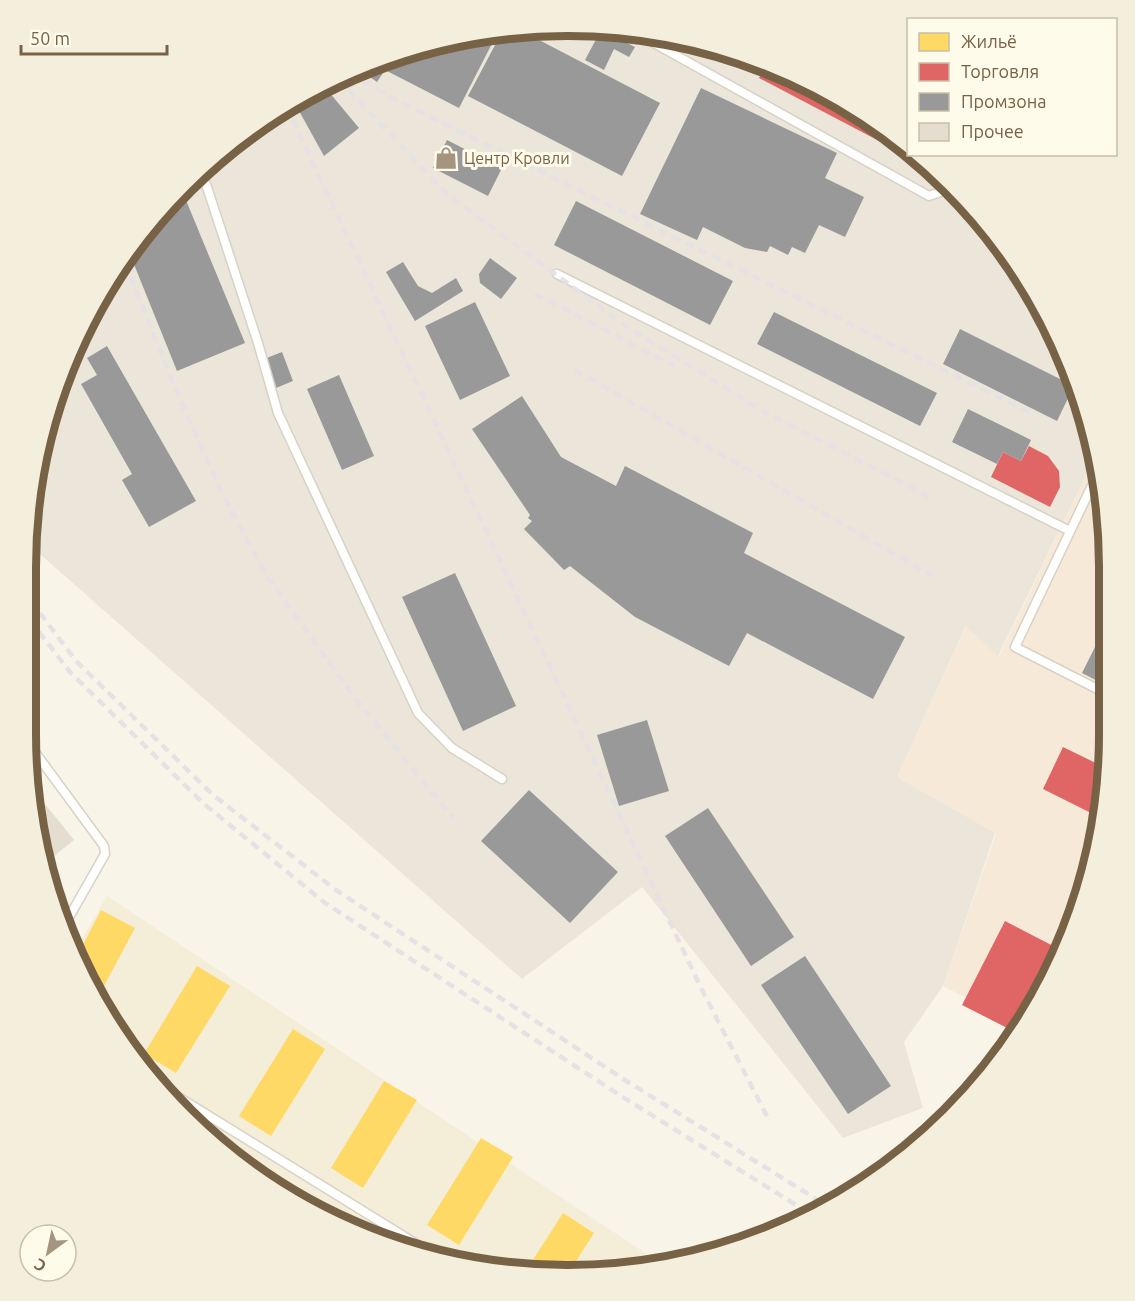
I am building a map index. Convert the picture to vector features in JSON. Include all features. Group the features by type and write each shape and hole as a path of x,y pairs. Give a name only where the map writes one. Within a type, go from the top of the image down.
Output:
{"lane":[{"path":"655,44 929,196 942,191"},
{"path":"203,181 258,342 278,413 418,713 452,748 502,779"},
{"path":"557,274 1071,531"},
{"path":"1092,485 1015,647 1099,690"},
{"path":"37,754 104,846 105,854 69,917"},
{"path":"184,1100 413,1242"}],"shaded area":[{"path":"533,37 602,37 671,46 705,54 771,76 833,107 891,146 918,168 967,217 989,244 1028,302 1059,364 1081,430 1090,468 998,656 966,626 897,777 995,833 943,986 904,1042 923,1108 843,1138 642,887 522,979 36,551 37,533 46,464 54,430 76,364 91,332 107,302 146,244 168,217 217,168 244,146 302,107 364,76 397,64 464,46 498,41"},
{"path":"1090,468 1098,533 1099,568 1099,734 1094,803 1081,871 1059,937 1028,999 1013,1022 943,986 996,834 897,777 967,625 999,656"},
{"path":"107,896 652,1258 602,1264 568,1265 533,1264 464,1255 430,1247 364,1225 302,1194 244,1155 217,1133 168,1084 146,1057 107,999 79,943"}],"building: Жильё":[{"path":"101,910 135,928 102,990 81,948"},
{"path":"197,966 230,986 176,1073 144,1054"},
{"path":"293,1029 325,1049 271,1136 239,1116"},
{"path":"384,1081 417,1100 363,1188 331,1168"},
{"path":"481,1138 513,1157 459,1245 427,1225"},
{"path":"563,1213 594,1233 574,1265 530,1264"}],"building: Торговля":[{"path":"762,73 803,91 863,126 895,150 759,78"},
{"path":"1029,446 1048,456 1059,471 1060,487 1050,507 991,477 1003,452 1021,461"},
{"path":"1063,747 1098,764 1092,814 1043,789"},
{"path":"1005,921 1054,947 1028,999 1009,1029 962,1005"}],"building: Промзона":[{"path":"533,37 660,103 622,176 468,96 497,41"},
{"path":"597,37 619,39 635,47 629,57 614,49 604,70 585,60"},
{"path":"493,42 459,108 385,70 377,82 367,75 430,54"},
{"path":"701,88 837,153 825,178 864,197 845,237 819,225 805,253 792,247 788,255 770,246 767,252 745,248 703,227 697,240 640,214"},
{"path":"329,92 359,128 324,156 298,109"},
{"path":"447,140 502,168 488,196 433,168"},
{"path":"185,199 245,343 177,371 133,262 168,217"},
{"path":"576,201 733,281 710,325 554,245"},
{"path":"490,258 517,278 501,299 480,283 479,274"},
{"path":"403,262 418,286 432,293 456,278 463,291 415,321 386,272"},
{"path":"475,302 510,376 460,400 425,326"},
{"path":"774,312 937,393 920,426 757,344"},
{"path":"960,329 1065,382 1070,394 1057,421 943,364"},
{"path":"107,346 196,501 149,527 122,480 132,474 81,384 97,375 87,358"},
{"path":"282,352 293,381 276,388 264,359"},
{"path":"339,375 374,456 342,470 307,389"},
{"path":"522,396 561,457 616,486 625,466 753,533 744,553 905,637 873,699 747,633 729,666 635,617 570,566 564,570 524,529 532,521 528,518 530,515 472,429"},
{"path":"968,409 1031,440 1021,461 1003,452 997,464 952,442"},
{"path":"455,573 516,706 463,731 402,597"},
{"path":"1099,639 1099,682 1082,673"},
{"path":"647,720 669,791 619,806 597,735"},
{"path":"529,790 618,872 570,923 481,841"},
{"path":"708,808 794,937 751,966 665,836"},
{"path":"805,956 891,1086 848,1114 761,985"}],"building: Прочее":[{"path":"40,798 74,840 51,859"}],"railway":[{"path":"359,78 392,98 1033,414"},
{"path":"344,85 447,194 624,325 763,411 930,497"},
{"path":"290,115 700,986 769,1120"},
{"path":"128,270 173,383 221,491 266,575 354,697 454,819"},
{"path":"535,294 675,366"},
{"path":"575,370 931,575"},
{"path":"36,608 76,661 213,795 336,890 625,1080 820,1201"},
{"path":"36,628 69,671 203,803 325,903 621,1096 804,1210"}],"place":[{"name":"Центр Кровли","path":"446,158"}]}
